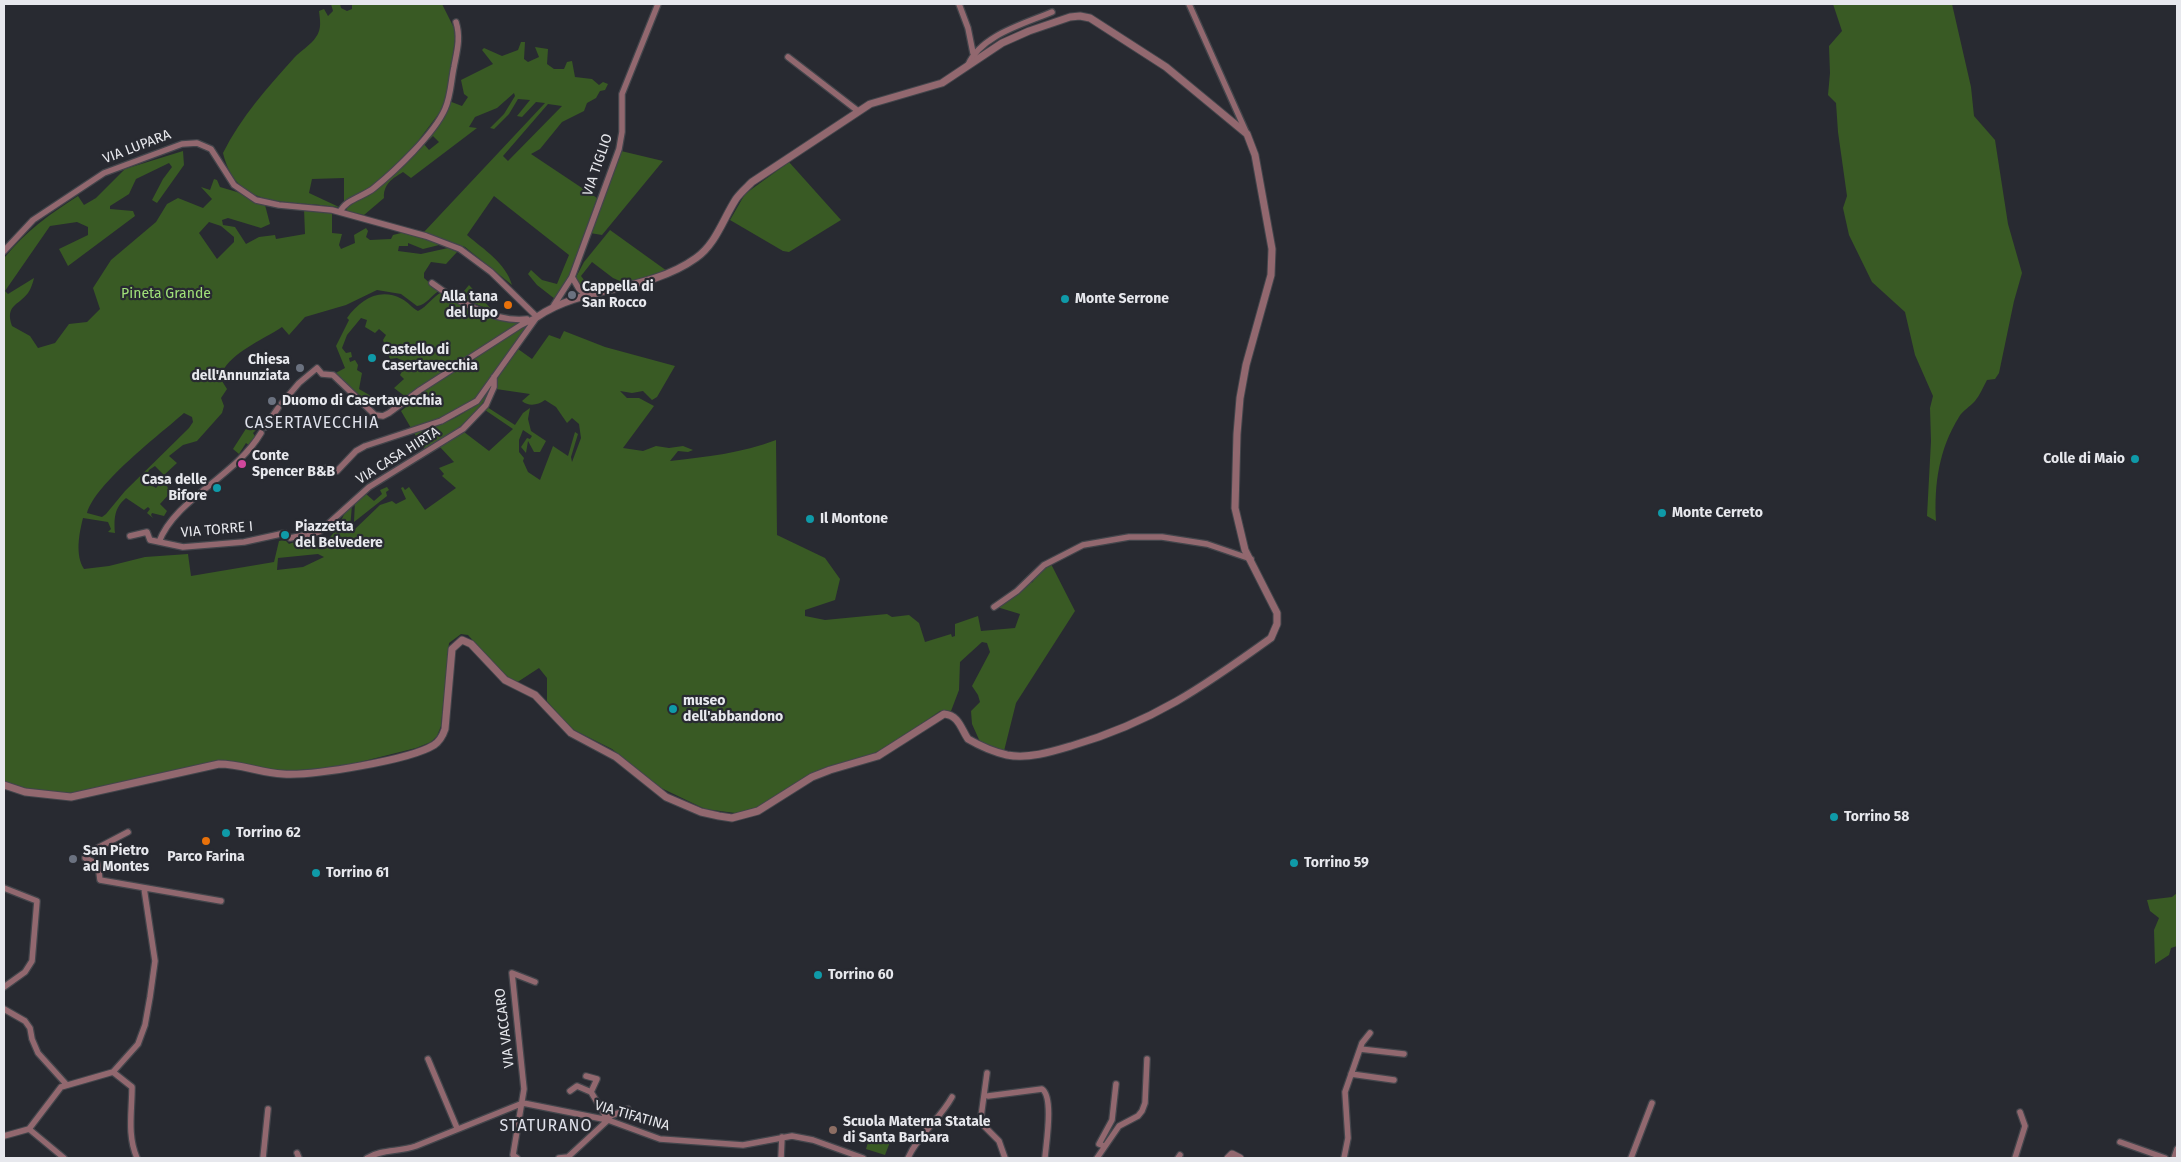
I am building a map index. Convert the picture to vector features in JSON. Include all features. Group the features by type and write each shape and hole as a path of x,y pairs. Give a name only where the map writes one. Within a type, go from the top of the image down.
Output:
{"street":[{"name":"VIA TIGLIO","path":"554,305 572,277 619,149 622,132 622,94 658,4"},
{"path":"959,4 968,28 974,53"},
{"path":"4,785 25,792 71,797 218,764 230,764 282,774 310,774 381,761 422,750 434,745 441,738 445,729 452,650 462,640 471,644 504,680 535,695 571,733 616,756 666,797 701,812 732,818 758,811 812,777 878,756 944,714 951,714 958,720 968,739 984,747 1008,755 1042,754 1130,727 1175,704 1235,666 1271,638 1275,632 1277,613 1241,540 1235,508 1236,434 1246,365 1272,275 1272,249 1262,183 1255,155 1190,4"},
{"path":"968,65 974,53 1004,33 1052,12"},
{"path":"265,427 303,379 317,368 322,374 333,375 379,416 389,413 406,399 554,305 648,282 692,261 710,245 736,198 752,182 858,111 884,99 942,83 1002,43 1070,17 1090,18 1151,55 1247,134"},
{"path":"340,212 346,203 375,188 410,157 439,120 448,97 459,44 460,33 456,22"},
{"path":"788,57 858,111"},
{"name":"VIA LUPARA","path":"4,251 33,220 104,173 189,142 197,142 211,149 234,185 256,200 340,212 426,236 460,249 491,272 537,317"},
{"path":"572,277 579,289 588,297"},
{"path":"432,283 460,302 489,313 518,320 537,317"},
{"path":"327,468 337,471 356,451 365,446 441,421 471,406 481,397 537,317"},
{"name":"VIA CASA HIRTA","path":"277,534 285,533 290,538 297,538 319,532 365,490 463,429 486,405 494,386 494,377"},
{"path":"159,542 165,529 182,510 243,458 261,433"},
{"name":"VIA TORRE I","path":"130,536 147,532 149,539 159,542 177,547 197,547 205,544 244,542 277,534"},
{"path":"994,607 1017,591 1044,565 1083,545 1129,537 1162,537 1206,544 1251,560"},
{"path":"128,832 88,852 85,858 97,862 99,878 103,882 221,901"},
{"path":"4,888 38,901 32,961 25,972 4,987"},
{"path":"4,1136 29,1129 61,1087 113,1072 132,1053 145,1024 155,961 144,888"},
{"name":"VIA VACCARO","path":"523,1103 523,1063 513,995 512,974 535,982"},
{"path":"4,1009 25,1022 30,1028 38,1053 66,1084"},
{"path":"1344,1158 1348,1138 1345,1092 1360,1049 1370,1033"},
{"path":"1360,1049 1404,1054"},
{"path":"428,1058 457,1128"},
{"path":"1097,1158 1119,1126 1142,1112 1145,1103 1147,1059"},
{"path":"113,1072 132,1087 130,1105 131,1139 137,1158"},
{"path":"986,1073 981,1117 984,1126 998,1141 1005,1158"},
{"path":"1351,1074 1394,1080"},
{"path":"586,1076 597,1079 591,1092"},
{"path":"1104,1146 1100,1144 1112,1120 1116,1084"},
{"path":"570,1091 577,1086 591,1092 608,1118"},
{"path":"988,1096 1042,1089 1046,1091 1050,1100 1044,1158"},
{"path":"908,1158 926,1130 944,1112 952,1097"},
{"path":"367,1158 379,1152 400,1151 523,1103"},
{"path":"517,1158 513,1155 518,1117 523,1103"},
{"name":"VIA TIFATINA","path":"523,1103 608,1118 660,1139 743,1145 782,1136 813,1140 863,1158"},
{"path":"1631,1158 1652,1103"},
{"path":"263,1158 268,1109"},
{"path":"559,1158 568,1157 608,1118 628,1109"},
{"path":"2015,1158 2025,1126 2024,1118 2020,1112"},
{"path":"29,1129 64,1158"},
{"path":"781,1158 782,1136"},
{"path":"2120,1142 2165,1158"},
{"path":"2174,1158 2177,1149"},
{"path":"1228,1158 1232,1154 1240,1158"}],"green space":[{"path":"331,4 340,4 341,8 347,11 352,9 352,4 442,4 456,32 447,98 443,108 406,157 371,188 344,202 344,178 312,179 309,193 339,207 279,201 254,195 235,180 228,168 223,153 255,103 294,58 316,37 320,28 319,11 324,9 328,16 333,11"},
{"path":"1833,4 1952,4 1971,87 1974,116 1995,140 2008,224 2022,273 2014,301 1999,373 1995,379 1987,380 1977,399 1961,415 1952,429 1942,454 1937,480 1936,521 1927,516 1931,441 1930,408 1933,396 1915,355 1905,312 1872,282 1849,235 1843,208 1847,196 1836,103 1828,95 1830,73 1829,46 1842,31"},
{"path":"521,42 525,42 524,59 528,62 539,57 535,47 548,49 547,64 554,69 564,69 567,62 572,61 575,77 592,79 599,85 603,82 608,84 605,90 600,91 596,98 587,103 584,111 562,122 540,149 531,154 597,198 569,277 555,299 537,285 528,274 531,270 542,280 557,284 569,255 494,196 467,235 499,263 505,270 512,285 465,247 424,232 545,103 536,102 522,117 517,116 530,100 518,99 509,114 494,129 490,128 504,114 515,96 514,93 497,108 475,117 469,127 477,128 411,178 403,172 392,179 385,189 384,198 364,215 347,211 346,207 410,159 423,143 429,150 439,142 433,136 429,140 426,139 449,101 462,106 468,97 464,94 461,80 493,64 482,50 484,48 502,56 518,50","holes":["548,104 562,106 508,161 503,156"]},
{"name":"Pineta Grande","path":"183,151 184,165 157,203 152,200 172,167 169,163 136,179 129,194 110,206 110,209 133,211 135,216 68,266 59,249 88,235 88,227 77,222 50,226 5,291 8,294 34,278 28,293 11,310 10,319 12,326 30,336 38,348 55,343 69,324 87,322 100,309 93,288 111,260 156,222 167,204 178,198 203,208 212,199 201,187 210,190 214,179 217,180 220,187 237,192 265,205 270,224 261,228 228,218 222,220 223,225 235,227 246,244 259,237 275,235 276,239 305,234 304,209 332,212 332,233 342,234 339,245 341,249 355,243 354,235 366,228 368,231 366,237 370,240 391,239 393,235 405,232 443,244 423,249 408,243 408,246 399,246 398,251 421,254 448,248 457,252 446,264 431,262 424,273 424,278 439,291 420,305 417,306 401,294 377,290 346,305 305,317 289,335 282,327 237,355 224,369 220,378 227,389 221,398 224,406 222,413 197,441 183,445 169,456 177,463 164,475 155,466 149,470 144,481 156,488 164,479 169,483 167,487 172,491 160,504 167,511 164,516 152,513 153,518 147,513 150,509 148,507 144,510 126,498 119,506 116,514 115,533 108,532 111,529 108,522 83,518 79,537 79,557 84,569 109,566 145,557 188,554 191,576 274,562 279,541 285,540 289,544 300,540 304,545 309,544 312,547 326,541 342,520 348,506 352,505 350,529 354,530 380,505 392,501 396,504 406,499 401,488 403,487 405,490 409,487 425,510 456,488 442,476 444,474 439,468 454,462 440,447 464,432 489,451 513,429 485,410 487,407 515,425 523,413 530,408 528,419 531,431 546,441 540,452 534,452 528,441 526,453 521,447 527,438 530,439 532,436 523,430 519,440 519,452 524,458 523,461 528,472 540,480 553,446 568,456 575,432 578,434 571,457 572,462 581,438 579,424 572,418 567,423 556,407 545,400 531,405 522,401 530,394 496,389 497,379 518,349 532,359 549,335 560,339 564,331 605,347 675,366 657,397 652,400 643,391 632,393 620,391 627,398 639,398 654,406 623,448 643,451 656,446 669,448 683,446 693,450 688,452 678,451 670,461 737,451 776,440 777,535 825,558 840,579 835,600 805,610 805,616 825,620 887,614 892,617 909,615 919,623 925,642 951,634 952,637 955,636 955,624 978,616 981,631 1015,628 1020,614 997,607 1026,584 1033,582 1034,577 1051,564 1075,611 1016,703 1004,751 981,744 972,724 971,711 980,702 972,686 990,652 987,643 982,642 960,662 959,690 951,711 940,711 891,745 868,756 817,771 765,804 749,811 735,813 705,809 657,786 612,749 570,728 547,701 547,678 539,668 516,683 504,675 468,635 461,634 449,643 441,726 437,736 431,742 416,748 352,764 318,769 281,771 221,760 76,794 58,794 4,783 5,257 21,239 48,216 78,196 84,205 96,198 125,169","holes":["209,222 221,226 234,237 234,242 217,259 199,233","184,413 192,417 193,422 189,428 125,491 106,514 102,517 87,513 102,488 144,447","318,554 324,557 303,567 277,570 278,558"]},
{"path":"621,151 663,161 602,235 590,233"},
{"path":"789,162 841,220 789,252 783,251 730,220 745,194"},
{"path":"610,230 667,271 629,285 613,278 592,262 581,276 587,284 582,290 575,279 584,262"},
{"path":"469,285 493,311 459,297"},
{"path":"442,292 501,320 521,322 406,397 394,388 404,379 400,375 404,368 401,360 397,358 390,359 383,340 386,335 379,329 375,333 365,327 367,320 361,318 347,335 342,348 346,353 351,352 350,362 355,360 358,365 357,370 362,373 359,389 376,399 372,404 368,401 366,404 334,374 345,368 336,346 349,320 347,318 364,301 371,297 386,294 404,300 418,311"},
{"path":"526,325 527,328 476,399 442,418 411,428 401,411 412,402 411,399"},
{"path":"493,384 481,406 465,423 426,451 414,433 437,426 468,410 486,394"},
{"path":"249,424 256,430 253,433 256,438 250,446 246,443 239,454 233,449"},
{"path":"387,487 389,490 386,492 387,496 354,522 355,501 365,493 374,501 382,494 380,490"},
{"path":"2177,893 2177,946 2171,948 2169,955 2155,964 2154,930 2159,918 2150,911 2147,900 2172,897"},
{"path":"870,1136 890,1142 885,1155 866,1149"}],"place":[{"name":"Cappella di San Rocco","path":"572,295"},
{"name":"Monte Serrone","path":"1065,299"},
{"name":"Alla tana del lupo","path":"508,305"},
{"name":"Castello di Casertavecchia","path":"372,358"},
{"name":"Chiesa dell'Annunziata","path":"300,368"},
{"name":"Duomo di Casertavecchia","path":"272,401"},
{"name":"Colle di Maio","path":"2135,459"},
{"name":"Conte Spencer B&B","path":"242,464"},
{"name":"Casa delle Bifore","path":"217,488"},
{"name":"Monte Cerreto","path":"1662,513"},
{"name":"Il Montone","path":"810,519"},
{"name":"Piazzetta del Belvedere","path":"285,535"},
{"name":"museo dell'abbandono","path":"673,709"},
{"name":"Torrino 58","path":"1834,817"},
{"name":"Torrino 62","path":"226,833"},
{"name":"Parco Farina","path":"206,841"},
{"name":"San Pietro ad Montes","path":"73,859"},
{"name":"Torrino 59","path":"1294,863"},
{"name":"Torrino 61","path":"316,873"},
{"name":"Torrino 60","path":"818,975"},
{"name":"Scuola Materna Statale di Santa Barbara","path":"833,1130"}],"district":[{"name":"CASERTAVECCHIA","path":"312,424"},
{"name":"STATURANO","path":"546,1127"}]}
